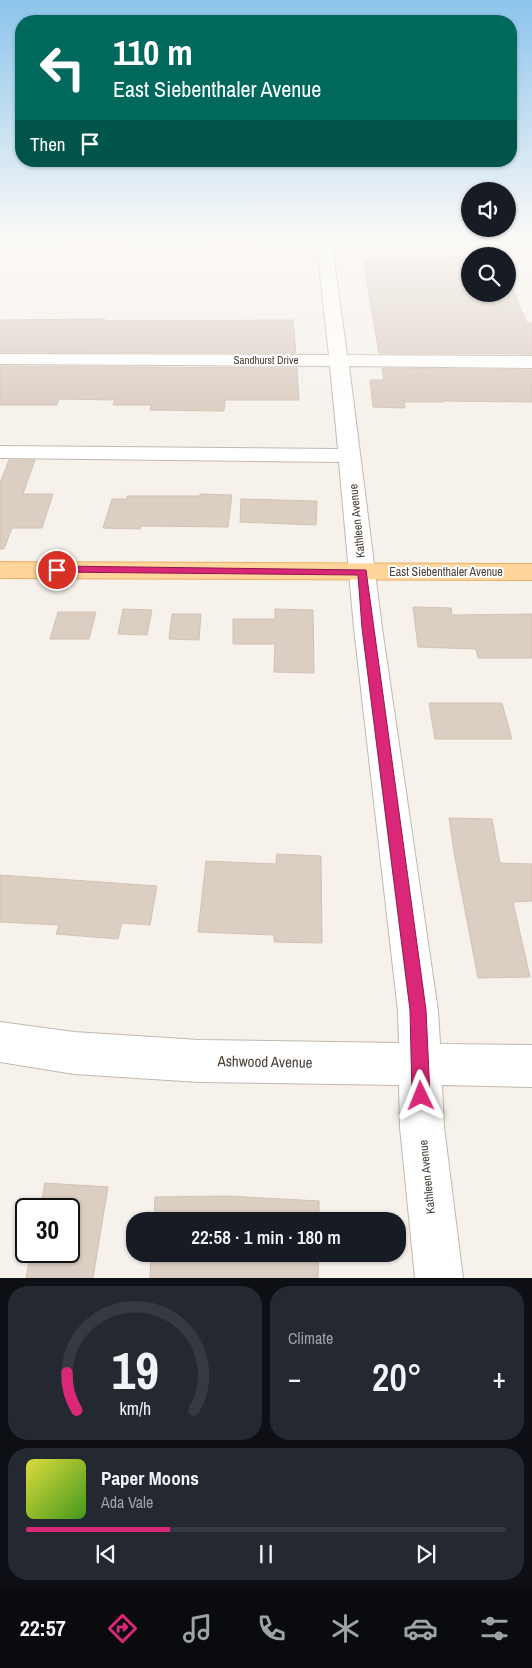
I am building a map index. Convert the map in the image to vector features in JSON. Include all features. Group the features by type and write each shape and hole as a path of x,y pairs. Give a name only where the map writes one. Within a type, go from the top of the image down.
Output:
{"main road":[{"name":"East Siebenthaler Avenue","path":"0,570 532,572"}],"street":[{"name":"Kathleen Avenue","path":"324,300 339,361 368,628 418,1010 422,1127 439,1278"},
{"name":"Sandhurst Drive","path":"0,359 532,362"},
{"path":"0,452 350,456"},
{"name":"Ashwood Avenue","path":"0,1042 74,1053 199,1061 532,1066"}],"building":[{"path":"370,300 516,302 517,300 527,323 532,323 532,354 379,353"},
{"path":"105,319 104,321 293,320 296,353 0,352 0,320"},
{"path":"0,366 297,368 299,400 225,400 224,411 150,410 151,405 113,405 115,400 59,399 57,405 0,405"},
{"path":"382,368 532,370 532,402 404,402 405,408 373,407 370,380 384,380"},
{"path":"9,460 35,460 23,494 53,494 42,528 12,528 4,549 0,549 0,483"},
{"path":"200,494 232,495 228,527 141,526 140,529 103,528 112,499 127,499 127,496 200,496"},
{"path":"241,499 317,501 316,525 240,522"},
{"path":"413,607 451,608 452,615 532,614 532,658 478,658 476,649 418,647"},
{"path":"123,609 152,610 147,635 118,634"},
{"path":"275,609 313,610 314,673 274,672 275,644 233,644 233,619 275,619"},
{"path":"58,612 96,612 89,639 50,639"},
{"path":"172,614 201,614 199,640 169,639"},
{"path":"429,703 502,703 512,739 435,739"},
{"path":"449,818 492,819 500,863 532,864 532,901 513,902 530,977 478,978"},
{"path":"277,854 321,856 322,943 274,942 274,935 198,932 206,861 276,864"},
{"path":"0,875 157,886 150,925 122,923 118,939 56,934 59,925 0,922"},
{"path":"45,1183 108,1187 93,1278 26,1278 29,1263 80,1263 80,1198 42,1198"},
{"path":"227,1196 319,1201 319,1212 154,1212 155,1197"},
{"path":"151,1262 319,1262 318,1278 150,1278"}],"route":[{"path":"57,570 362,572 418,1010 421,1096"}]}
